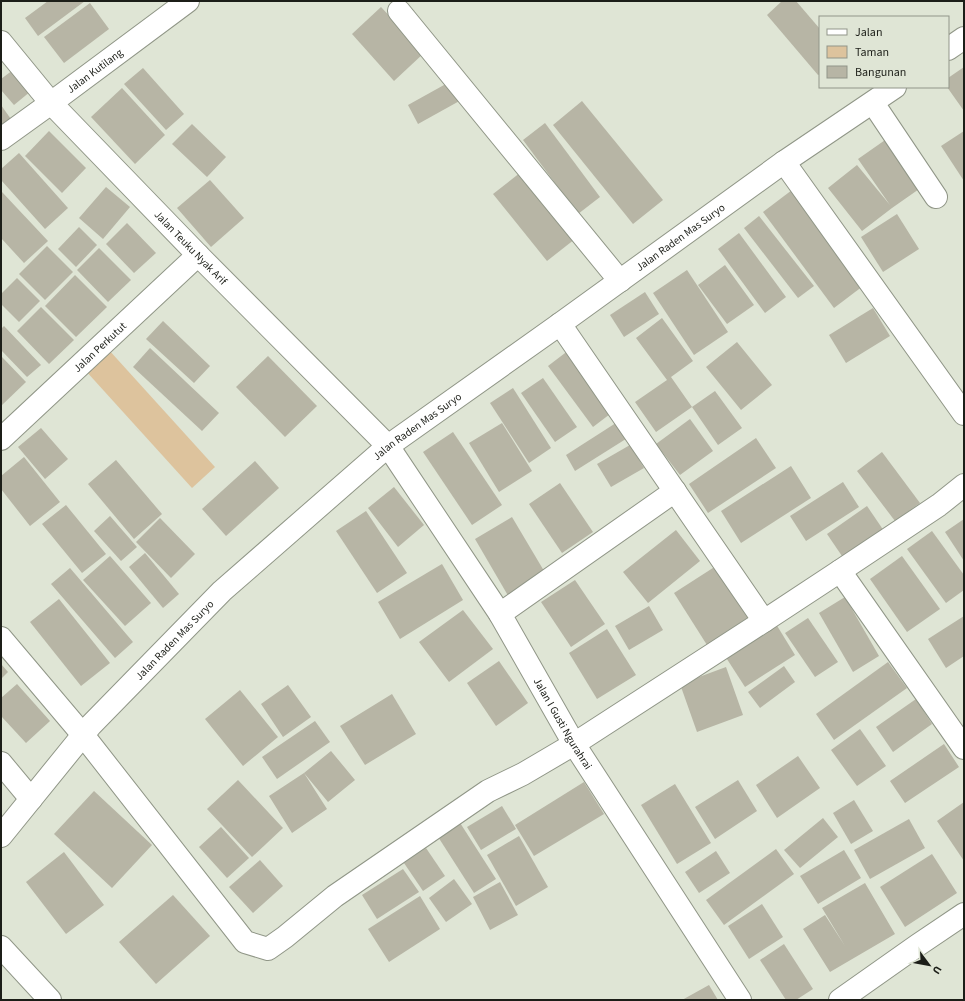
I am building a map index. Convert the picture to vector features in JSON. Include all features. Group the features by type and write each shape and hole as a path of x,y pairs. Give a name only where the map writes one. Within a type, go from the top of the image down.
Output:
{"street":[{"name":"Jalan Kutilang","path":"1,139 188,1"},
{"path":"399,11 620,281"},
{"path":"949,48 964,38"},
{"name":"Jalan Teuku Nyak Arif","path":"1,42 51,103 198,255 388,446"},
{"name":"Jalan Raden Mas Suryo","path":"1,836 91,725 222,591 388,446 784,162 894,88"},
{"path":"873,103 936,197"},
{"path":"784,162 964,414"},
{"name":"Jalan Perkutut","path":"1,439 198,255"},
{"path":"560,324 764,621"},
{"name":"Jalan I Gusti Ngurahrai","path":"388,446 500,614 574,744 740,1000"},
{"path":"1,638 83,735 245,942 268,949 286,937 335,896 488,791 523,774 574,744 840,571 939,505 964,485"},
{"path":"500,614 675,491"},
{"path":"840,571 964,748"},
{"path":"1,763 30,799"},
{"path":"840,1000 964,914"},
{"path":"1,946 50,1000"}],"green space":[{"path":"108,349 215,467 192,488 85,370"}],"building":[{"path":"48,1 85,1 38,36 25,18"},
{"path":"782,1 796,1 819,28 819,74 818,75 767,15"},
{"path":"90,3 109,29 64,63 44,37"},
{"path":"381,7 424,53 394,81 352,34"},
{"path":"964,67 964,111 948,88 949,88 949,77"},
{"path":"143,68 184,114 166,130 124,84"},
{"path":"13,70 31,91 14,105 1,90 1,79"},
{"path":"453,80 463,99 418,124 408,105"},
{"path":"122,88 165,135 135,164 91,117"},
{"path":"582,101 663,200 633,224 553,125"},
{"path":"1,105 13,122 1,131"},
{"path":"545,123 600,197 578,214 523,140"},
{"path":"192,124 226,157 207,177 172,144"},
{"path":"49,131 86,168 62,193 25,156"},
{"path":"964,131 964,181 941,146"},
{"path":"888,138 922,187 862,231 828,188 857,165 890,205 858,159"},
{"path":"19,153 68,208 45,229 1,180 1,169"},
{"path":"521,172 575,239 547,261 493,194"},
{"path":"210,180 244,218 211,247 177,208"},
{"path":"106,187 130,207 103,239 79,218"},
{"path":"792,190 863,286 834,308 763,212"},
{"path":"2,192 48,241 24,263 1,238"},
{"path":"897,214 919,249 883,272 861,237"},
{"path":"759,216 814,286 798,298 744,228"},
{"path":"127,223 156,253 134,273 106,244"},
{"path":"79,227 97,245 76,267 58,249"},
{"path":"739,233 786,297 765,313 718,249"},
{"path":"47,246 73,272 45,300 19,274"},
{"path":"99,248 131,280 108,302 77,270"},
{"path":"725,265 754,305 727,324 698,285"},
{"path":"687,270 728,332 694,355 653,293"},
{"path":"75,275 107,307 76,337 45,306"},
{"path":"17,278 40,301 19,322 1,304 1,294"},
{"path":"645,292 659,314 624,337 610,315"},
{"path":"41,307 74,340 49,364 17,331"},
{"path":"873,308 890,336 846,363 829,335"},
{"path":"662,318 693,361 671,377 692,407 656,432 635,402 667,380 636,338"},
{"path":"163,321 210,366 194,383 146,339"},
{"path":"4,326 41,365 27,377 1,350 1,329"},
{"path":"737,342 772,385 741,410 706,367"},
{"path":"150,348 219,413 202,431 133,367"},
{"path":"569,350 614,411 593,427 548,366"},
{"path":"1,356 26,382 1,406"},
{"path":"268,356 317,406 285,437 236,387"},
{"path":"543,378 577,427 555,442 521,393"},
{"path":"513,388 551,448 529,463 490,403"},
{"path":"715,391 742,428 718,445 692,407"},
{"path":"690,419 713,451 680,475 656,444"},
{"path":"619,421 629,437 575,471 566,455"},
{"path":"502,423 532,471 499,492 469,443"},
{"path":"41,428 68,459 45,479 18,447"},
{"path":"453,432 502,505 472,525 423,452"},
{"path":"756,438 776,468 708,513 689,484"},
{"path":"630,445 644,468 611,487 597,464"},
{"path":"882,452 920,503 895,521 857,471"},
{"path":"24,457 60,502 30,526 1,489 1,476"},
{"path":"116,460 162,514 134,539 88,484"},
{"path":"255,461 279,488 226,536 202,509"},
{"path":"791,466 811,498 741,543 721,511"},
{"path":"843,482 859,507 806,541 790,516"},
{"path":"560,483 593,532 562,553 529,504"},
{"path":"394,487 424,525 398,547 368,508"},
{"path":"66,505 106,554 82,573 42,524"},
{"path":"867,506 884,531 844,559 827,534"},
{"path":"366,511 407,573 377,593 336,531"},
{"path":"110,516 137,547 121,561 94,531"},
{"path":"512,517 547,576 510,599 475,539"},
{"path":"160,518 195,554 171,578 136,542"},
{"path":"964,519 964,561 945,532"},
{"path":"676,530 700,561 648,603 623,572"},
{"path":"932,531 964,575 964,590 946,603 907,549"},
{"path":"145,553 179,594 163,608 129,567"},
{"path":"110,556 151,603 125,626 83,580"},
{"path":"902,556 940,609 907,632 870,579"},
{"path":"442,564 463,600 400,639 378,602"},
{"path":"716,566 749,617 707,645 674,593"},
{"path":"70,568 133,642 115,658 51,584"},
{"path":"575,580 605,624 571,647 541,602"},
{"path":"845,597 879,656 853,672 819,613"},
{"path":"59,599 110,663 81,686 30,622"},
{"path":"649,606 663,630 629,650 615,626"},
{"path":"463,610 493,649 449,682 419,642"},
{"path":"964,616 964,656 946,668 928,639"},
{"path":"808,618 838,662 815,677 785,633"},
{"path":"776,624 795,655 745,687 725,656"},
{"path":"607,629 636,675 597,699 569,653"},
{"path":"499,661 528,703 496,726 467,683"},
{"path":"888,662 907,688 834,740 816,714"},
{"path":"1,664 8,672 1,679"},
{"path":"784,666 795,682 760,708 748,692"},
{"path":"726,667 743,715 697,732 680,684"},
{"path":"17,684 50,721 26,743 1,716 1,698"},
{"path":"288,685 311,717 283,737 261,704"},
{"path":"240,690 278,737 243,766 205,719"},
{"path":"392,694 416,734 365,765 340,726"},
{"path":"916,699 932,724 893,752 876,727"},
{"path":"315,721 330,742 277,779 262,757"},
{"path":"860,729 886,766 857,786 831,750"},
{"path":"944,744 959,767 905,803 890,781"},
{"path":"331,751 355,780 328,802 304,773"},
{"path":"798,756 820,788 777,818 756,785"},
{"path":"304,773 327,809 292,833 269,796"},
{"path":"238,780 283,828 252,857 207,809"},
{"path":"738,780 757,811 715,839 695,807"},
{"path":"584,782 604,814 534,856 515,825"},
{"path":"675,784 711,843 677,864 641,805"},
{"path":"94,791 152,845 112,888 54,834"},
{"path":"854,800 873,831 851,844 833,813"},
{"path":"964,802 964,861 937,821"},
{"path":"502,806 516,829 481,850 467,827"},
{"path":"455,815 496,879 474,893 433,829"},
{"path":"823,818 838,837 800,868 784,850"},
{"path":"909,819 925,848 870,879 854,850"},
{"path":"221,827 249,858 227,878 199,847"},
{"path":"519,836 548,887 516,906 487,855"},
{"path":"426,848 445,876 423,891 404,863"},
{"path":"776,849 794,874 724,925 706,900"},
{"path":"844,850 861,878 818,904 800,876"},
{"path":"716,851 730,873 699,893 685,872"},
{"path":"64,852 104,905 66,934 26,882"},
{"path":"932,854 957,893 905,927 880,887"},
{"path":"260,860 283,886 253,913 229,887"},
{"path":"403,869 419,892 377,919 362,895"},
{"path":"454,879 472,904 446,922 429,898"},
{"path":"500,882 518,915 490,930 473,897"},
{"path":"865,883 895,934 830,972 803,929 825,915 845,946 822,908"},
{"path":"173,895 210,936 156,984 119,942"},
{"path":"420,896 440,929 389,962 368,929"},
{"path":"762,904 783,937 749,959 728,926"},
{"path":"784,944 813,989 796,1000 786,1000 760,960"},
{"path":"709,985 718,1000 682,1000"}]}
